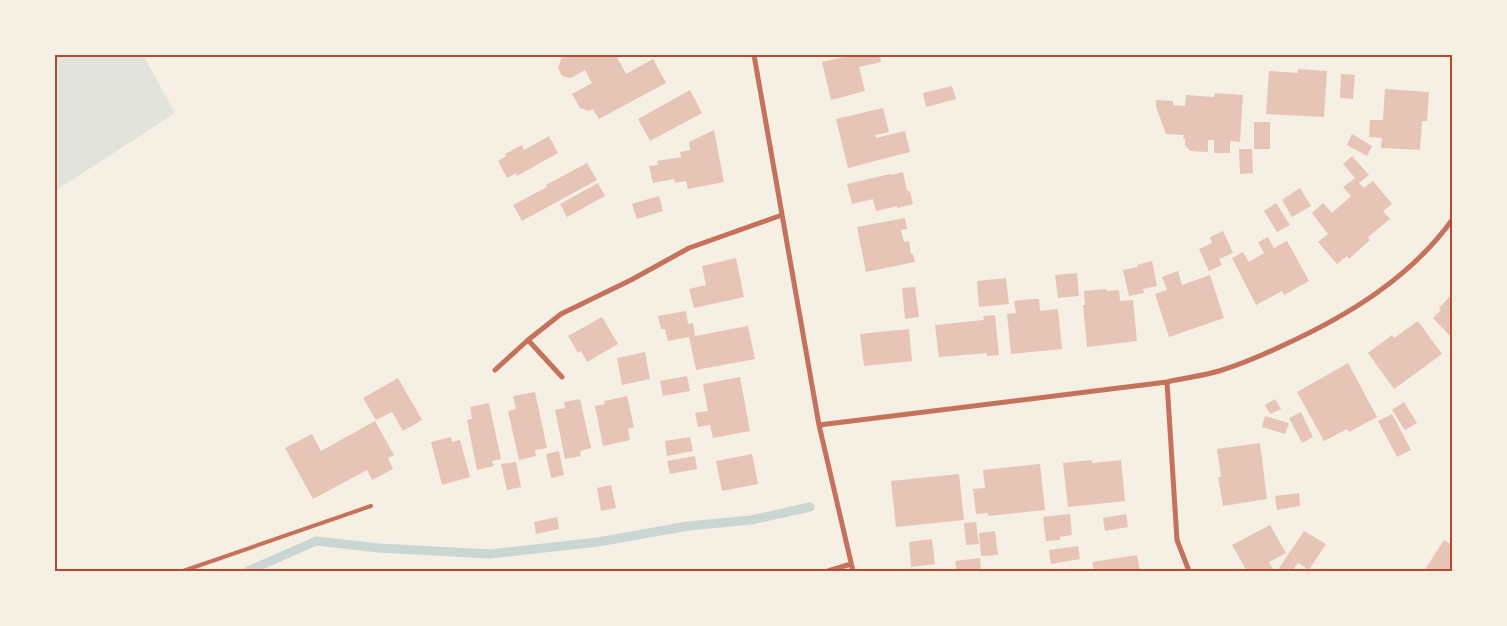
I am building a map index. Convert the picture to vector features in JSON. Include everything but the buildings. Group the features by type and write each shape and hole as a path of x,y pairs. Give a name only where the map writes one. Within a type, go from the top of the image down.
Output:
{"street":[{"path":"754,55 819,425 853,571"},
{"path":"495,370 560,314 631,280 689,248 782,215"},
{"path":"819,425 1167,382 1219,371 1263,355 1320,328 1384,289 1431,246 1452,220"},
{"path":"528,340 562,377"},
{"path":"1167,382 1177,540 1189,571"},
{"path":"828,571 851,564"}],"lane":[{"path":"182,571 370,506"}],"shaded area":[{"path":"55,55 143,55 175,113 55,191"}],"waterway":[{"path":"248,571 316,541 379,548 490,554 598,542 688,526 751,520 810,507"}]}
